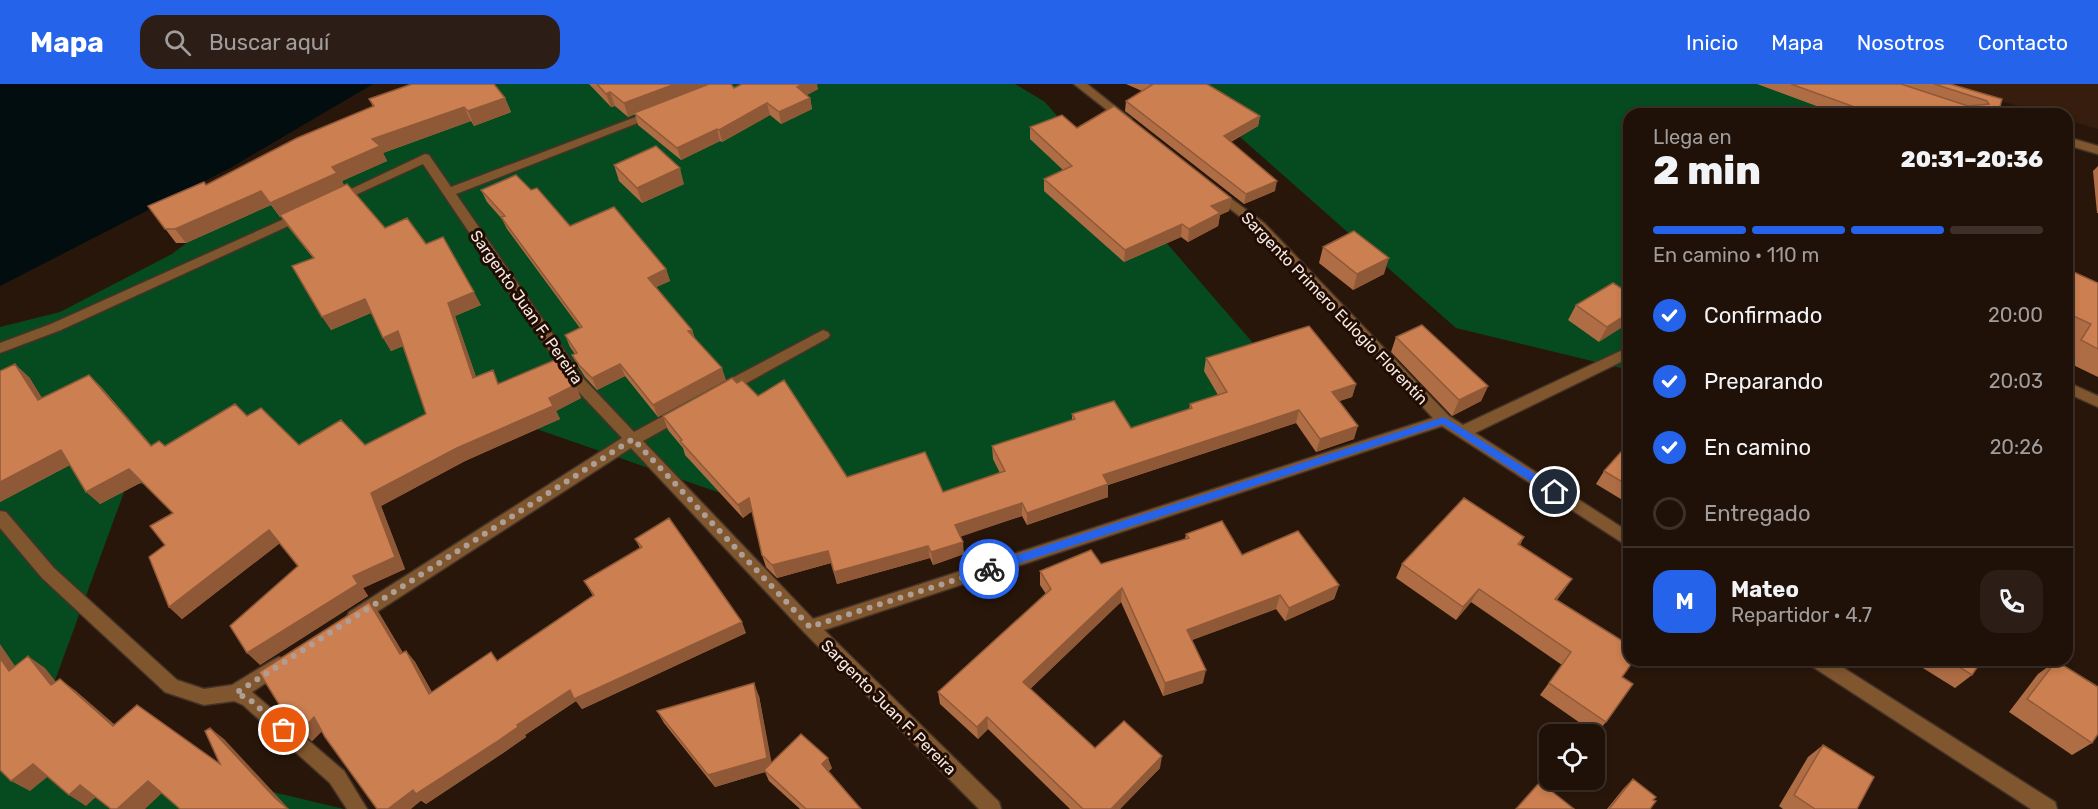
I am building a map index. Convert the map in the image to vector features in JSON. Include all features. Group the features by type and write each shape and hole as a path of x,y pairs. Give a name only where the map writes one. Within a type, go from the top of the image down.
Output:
{"street":[{"path":"1080,84 1137,129"},
{"path":"448,193 670,107"},
{"path":"2073,143 2098,150"},
{"name":"Sargento Juan F. Pereira","path":"0,348 56,327 425,158 578,382 810,627 992,809"},
{"name":"Sargento Primero Eulogio Florentín","path":"1203,181 1260,226 1444,420 1623,536"},
{"path":"345,623 633,439 823,335"},
{"path":"1463,432 1623,355"},
{"path":"2073,390 2098,402"},
{"path":"810,627 1444,420"},
{"path":"0,517 48,573 171,686 204,698 236,693 295,655"},
{"path":"1825,666 2048,809"},
{"path":"236,693 249,699 337,777 358,809"}],"shaded area":[{"path":"0,84 373,84 232,167 0,286"},
{"path":"1944,84 2098,84 2098,129 2073,122 2073,108 2025,108"}],"green space":[{"path":"408,84 1015,84 1045,102 1309,408 815,526 505,418 330,484 127,484 35,735 344,809 0,809 0,327 60,312 172,254 320,141"},
{"path":"1180,84 1786,84 1840,108 1623,108 1623,369 1456,328"}],"building":[{"path":"412,84 494,84 505,98 468,111 464,107 372,139 380,146 332,167 337,173 270,203 261,191 175,229 165,229 148,206 204,182 206,185 297,138 374,106 369,99"},
{"path":"597,84 675,84 624,103 610,92 606,94"},
{"path":"709,84 731,84 734,88 742,84 803,84 797,87 810,98 779,112 767,103 719,130 677,148 634,113"},
{"path":"1149,84 1207,84 1260,116 1224,136 1277,181 1246,194 1126,101 1152,85"},
{"path":"1791,84 1901,84 1968,106 1989,104 1987,101 1934,84 1950,84 2002,99 2000,108 1850,108 1852,106"},
{"path":"1114,106 1231,198 1211,206 1220,213 1189,229 1182,224 1125,250 1044,179 1072,166 1030,127 1062,115 1077,128"},
{"path":"656,146 680,168 637,188 614,165"},
{"path":"516,175 531,190 537,188 570,226 614,207 666,269 648,278 692,330 688,331 722,368 653,405 620,364 592,378 572,355 577,353 565,335 582,327 501,217 505,216 481,190"},
{"path":"347,184 385,228 407,218 426,244 443,237 474,292 448,303 473,378 493,370 498,384 555,360 575,385 549,398 553,406 457,448 371,493 395,557 353,576 358,584 247,653 230,626 298,566 269,530 169,607 149,557 165,545 150,526 173,513 129,469 86,492 61,450 0,482 0,371 15,364 38,400 89,375 151,446 159,441 165,446 235,404 247,416 261,408 299,445 341,420 365,445 426,414 398,331 383,338 365,299 322,317 292,266 314,258 280,215"},
{"path":"1354,231 1389,258 1357,274 1323,247"},
{"path":"2073,272 2098,283 2098,349 2081,340 2091,324 2073,316"},
{"path":"1613,283 1623,289 1623,317 1607,327 1576,305"},
{"path":"1422,325 1488,386 1459,400 1396,337"},
{"path":"1309,326 1356,384 1332,392 1358,426 1320,439 1299,410 1103,475 1108,484 1027,513 1022,503 955,525 963,542 931,552 928,546 834,572 828,551 772,565 762,555 749,498 738,505 680,441 682,440 663,416 732,378 737,383 742,380 758,396 784,380 847,477 925,452 943,492 1005,471 992,446 1075,419 1072,414 1114,401 1131,428 1192,408 1190,404 1227,392 1206,358"},
{"path":"1623,450 1623,482 1604,471"},
{"path":"1464,498 1524,537 1518,544 1572,579 1555,599 1623,641 1623,666 1630,666 1622,677 1633,684 1606,722 1549,683 1571,652 1479,589 1463,607 1402,564"},
{"path":"669,518 742,622 574,699 570,690 517,725 518,727 495,743 416,794 413,790 388,809 377,809 325,737 314,717 301,731 290,722 259,672 369,602 400,654 406,651 429,694 491,652 497,661 594,595 584,581 642,547 635,539"},
{"path":"1222,521 1242,555 1298,531 1339,585 1289,608 1280,595 1187,630 1206,670 1165,683 1122,588 1023,682 1095,748 1124,721 1162,756 1111,809 1083,809 987,717 977,727 938,692 1051,589 1040,571 1091,550 1101,564 1189,538 1186,534"},
{"path":"28,656 51,685 60,679 113,726 137,705 220,764 205,731 210,728 288,809 180,809 148,781 117,809 111,809 80,785 69,795 33,764 11,781 0,770 0,658 9,671"},
{"path":"1958,666 1978,666 1972,675"},
{"path":"2052,666 2064,666 2098,687 2098,734 2092,743 2027,699"},
{"path":"754,683 767,758 708,775 657,711"},
{"path":"801,734 828,758 822,764 861,809 806,809 764,770"},
{"path":"1823,745 1874,777 1857,809 1815,809 1794,795"},
{"path":"1633,779 1656,797 1650,809 1609,809"},
{"path":"1539,783 1539,790 1550,790 1574,809 1516,809"}],"way so far":[{"path":"284,730 249,699 236,693 633,439 810,627 989,569"}],"route":[{"path":"989,569 1444,420 1555,492"}]}
